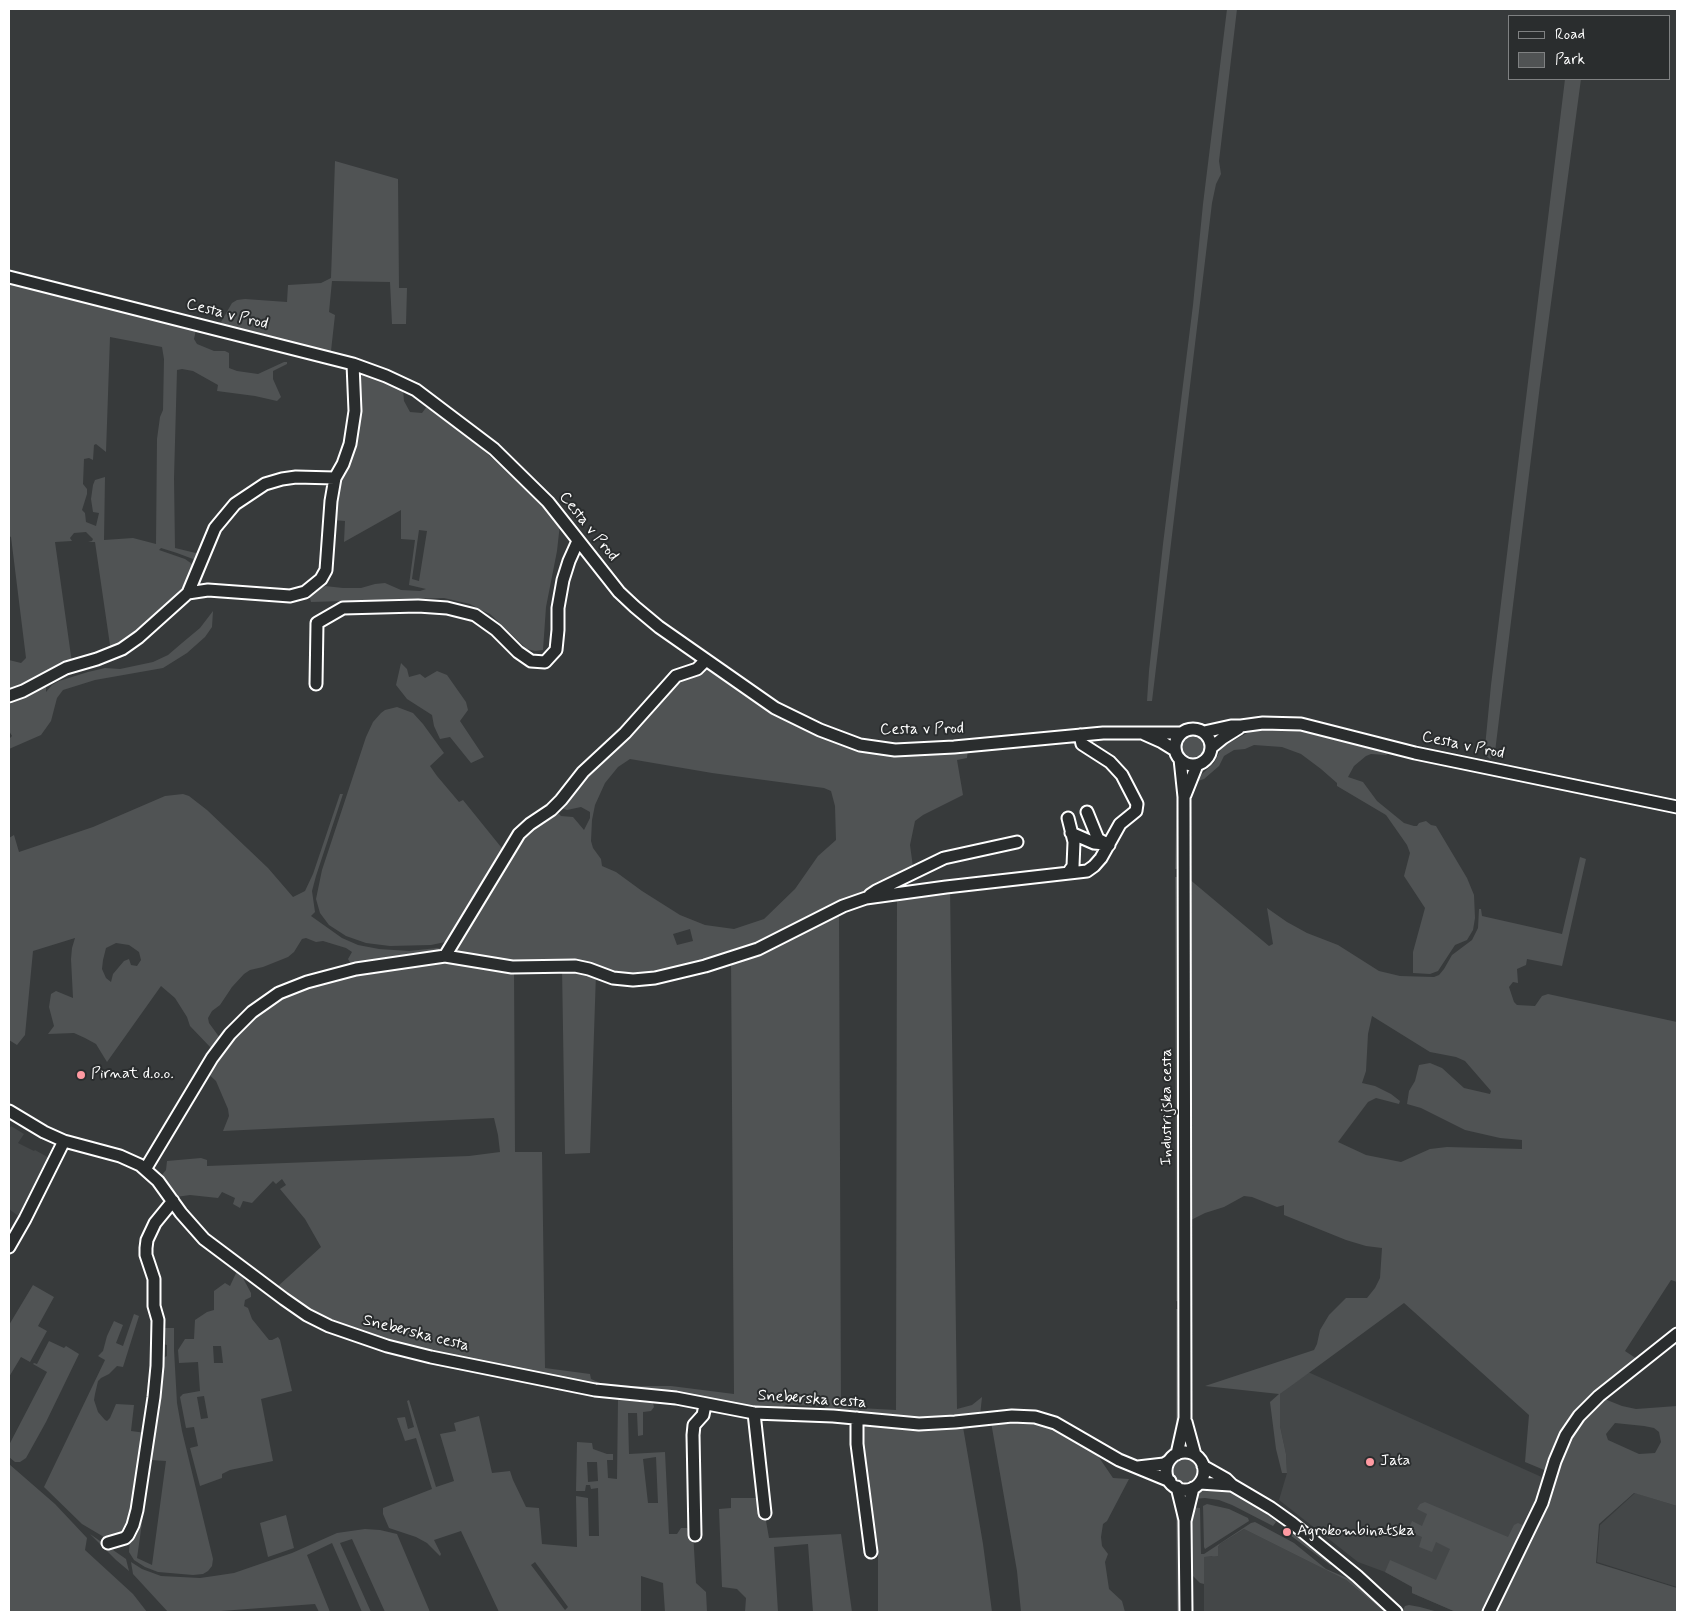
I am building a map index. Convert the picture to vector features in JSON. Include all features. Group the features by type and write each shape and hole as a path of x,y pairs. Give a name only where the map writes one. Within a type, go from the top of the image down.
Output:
{"street":[{"name":"Cesta v Prod","path":"9,276 353,364 416,390 494,449 548,502 619,592 635,608 775,708 820,730 860,745 895,750 951,747 1115,732 1142,734 1181,733"},
{"path":"188,593 208,590 290,596 305,592 321,579 326,570 335,478 343,464 350,444 354,419 353,364"},
{"path":"9,696 23,691 66,668 122,649 139,637 188,593 215,528 235,504 265,484 282,479 296,477 335,478"},
{"path":"316,684 317,623 343,608 418,606 447,608 475,615 496,630 518,652 531,661 545,662 556,650 558,608 563,580 578,541"},
{"path":"444,956 519,834 561,800 583,772 625,733 676,676 697,669 706,660"},
{"name":"Cesta v Prod","path":"1204,732 1231,726 1267,722 1301,724 1460,763 1677,807"},
{"path":"1212,747 1241,726"},
{"path":"1195,728 1204,732 1210,738 1211,752 1206,760 1197,765 1188,764 1178,755 1175,742 1181,733 1195,728"},
{"name":"Cesta v Prod","path":"1142,734 1162,742 1178,755"},
{"path":"146,1168 212,1058 230,1034 252,1012 279,993 307,982 356,969 444,956 512,967 575,966 613,978 633,980 655,978 705,966 758,949 843,906 866,898 1087,870 1094,866 1109,845 1120,824 1136,811 1137,804 1122,775 1110,762 1082,744 1080,735"},
{"name":"Industrijska cesta","path":"1178,755 1184,796 1185,1418 1195,1455"},
{"name":"Industrijska cesta","path":"1184,796 1197,765"},
{"path":"1087,812 1098,839 1109,845"},
{"path":"1068,818 1074,842 1073,866 1068,873"},
{"path":"1071,832 1094,843 1109,845"},
{"path":"866,898 876,890 944,858 1017,842"},
{"name":"Sneberska cesta","path":"9,1111 44,1132 64,1141 120,1156 146,1168 195,1230 214,1247 295,1307 339,1330 387,1346 438,1359 595,1390 676,1398 754,1413 941,1424 1012,1416 1035,1417 1062,1426 1113,1457 1173,1484"},
{"path":"9,1247 64,1141"},
{"path":"108,1543 128,1535 137,1510 157,1366 158,1320 154,1306 154,1279 146,1255 146,1248 147,1240 155,1223 173,1201"},
{"path":"1489,1612 1542,1503 1555,1461 1566,1435 1579,1416 1599,1396 1677,1334"},
{"path":"695,1535 693,1435 694,1425 703,1414 704,1404"},
{"path":"754,1413 765,1513"},
{"path":"857,1418 857,1444 870,1552"},
{"name":"Industrijska cesta","path":"1173,1458 1185,1418"},
{"path":"1138,1467 1164,1464 1186,1452 1195,1455 1200,1460 1203,1466 1203,1476 1196,1485 1185,1521"},
{"path":"1173,1458 1167,1469 1185,1521 1186,1612"},
{"path":"1203,1466 1292,1523 1357,1576 1396,1612"},
{"path":"1173,1484 1185,1489 1196,1485 1232,1485"}],"shaded area":[{"path":"11,1126 24,1134 18,1143 51,1159 21,1218 9,1209 9,1129"},
{"path":"1308,1372 1546,1479 1530,1523 1456,1612 1412,1593 1412,1586 1385,1572 1358,1562 1279,1500 1287,1473 1286,1454 1280,1426 1280,1394"},
{"path":"1635,1493 1677,1506 1677,1587 1597,1562 1600,1525"},
{"path":"1244,1529 1346,1580 1384,1612 1204,1612 1204,1557 1212,1557 1220,1544"}],"green space":[{"path":"1227,9 1237,9 1219,161 1221,174 1216,184 1212,203 1152,701 1147,701 1163,544"},
{"path":"1565,80 1581,80 1540,385 1495,752 1490,759 1485,755 1485,747"},
{"path":"335,161 398,179 399,288 407,288 406,324 392,324 390,282 332,281 329,312 335,315 330,354 213,325 221,322 232,303 237,300 287,302 288,285 321,283 331,278"},
{"path":"9,280 196,330 194,339 197,344 214,351 229,353 229,368 237,371 258,374 287,362 287,364 273,371 273,379 281,397 277,401 217,391 218,385 193,371 177,370 174,478 175,548 200,554 197,562 177,553 161,548 159,550 185,559 195,566 181,596 111,652 95,542 88,542 93,539 86,532 74,533 70,538 72,541 55,542 72,663 9,693 9,660 21,663 26,658 11,537 9,536","holes":["110,337 162,347 164,359 163,410 160,417 157,439 156,544 133,538 104,540 105,477 95,480 93,485 91,499 93,512 99,513 96,526 86,522 85,513 82,510 87,494 87,489 83,484 84,459 89,458 93,460 94,445 96,444 106,452"]},
{"path":"360,372 403,390 404,401 410,412 422,413 428,405 454,425 538,498 560,524 557,551 546,607 543,650 527,649 490,614 470,604 444,598 311,602 309,595 325,586 361,588 385,583 401,590 420,591 426,589 409,585 415,540 401,539 401,510 344,542 345,521 333,520 358,374","holes":["419,530 427,531 419,581 412,579"]},
{"path":"213,611 212,627 205,637 187,653 163,668 95,680 63,690 57,698 51,721 41,735 9,749 9,739 12,736 9,731 9,698 46,684 46,692 59,681 88,672 105,668 120,669 153,662 168,655 200,628"},
{"path":"401,663 407,669 409,677 420,674 425,678 437,671 447,675 466,702 468,710 460,721 484,757 471,763 450,737 440,739 434,726 432,715 407,699 396,685"},
{"path":"706,666 854,747 968,749 967,758 957,760 963,795 915,821 910,845 913,867 877,882 861,893 837,903 760,943 673,969 633,977 525,965 453,954 460,937 521,837 556,811 561,816 573,817 584,830 590,818 590,812 581,807 567,810 558,807 664,687","holes":["630,759 712,773 824,788 831,791 835,806 836,840 818,856 795,889 764,919 734,929 705,925 680,915 616,872 602,866 601,859 593,848 591,841 595,805 605,783 618,767","690,929 693,941 677,945 673,934"]},
{"path":"397,707 413,713 423,724 444,753 430,766 459,802 463,800 505,852 450,941 431,945 390,946 366,943 346,936 329,925 320,913 316,899 322,870 366,737 373,722 381,713"},
{"path":"1271,727 1294,729 1390,751 1386,755 1371,754 1366,756 1354,766 1348,777 1363,782 1377,801 1404,823 1417,826 1419,823 1426,821 1436,826 1467,878 1474,895 1475,918 1473,930 1467,940 1455,945 1438,971 1430,974 1413,973 1413,952 1425,908 1404,876 1410,853 1407,845 1386,815 1337,786 1337,783 1301,754 1282,747 1254,745 1245,749 1234,750 1224,756 1219,766 1204,779 1198,781 1202,774 1214,763 1222,747 1249,732"},
{"path":"1193,735 1198,736 1204,742 1204,752 1198,758 1193,759 1188,758 1182,752 1181,747 1182,742 1188,736"},
{"path":"1177,781 1179,781 1179,869 1175,869"},
{"path":"183,794 189,796 207,810 268,868 293,897 305,891 313,874 340,794 343,794 312,891 315,912 311,916 342,938 358,945 379,949 409,951 437,948 441,949 441,952 352,966 348,959 352,952 346,948 323,941 316,942 306,938 302,939 294,952 288,957 250,970 244,974 232,987 220,1005 212,1011 208,1018 209,1023 220,1038 212,1049 190,1026 187,1017 175,998 161,986 107,1062 96,1044 85,1038 74,1033 48,1034 54,1026 49,1007 51,994 56,991 73,998 71,959 75,938 33,951 25,1035 17,1045 9,1040 9,838 14,835 19,852 93,827 165,796","holes":["116,943 129,945 139,952 141,960 137,966 131,965 129,959 124,961 113,974 111,982 106,978 102,969 106,948"]},
{"path":"1580,857 1586,859 1562,966 1527,959 1526,965 1517,969 1518,983 1513,982 1509,987 1514,1002 1517,1005 1535,1006 1542,996 1548,994 1677,1022 1677,1282 1671,1280 1625,1351 1640,1361 1592,1398 1549,1472 1525,1462 1529,1415 1404,1303 1280,1394 1280,1426 1286,1454 1287,1473 1282,1473 1276,1449 1270,1402 1279,1394 1205,1386 1314,1350 1320,1330 1329,1315 1346,1298 1367,1298 1375,1288 1380,1278 1382,1248 1366,1246 1346,1240 1284,1215 1284,1205 1277,1207 1252,1197 1244,1196 1224,1207 1189,1221 1188,878 1269,946 1273,944 1267,908 1307,933 1338,945 1379,971 1400,976 1434,977 1439,975 1452,955 1472,940 1478,928 1479,909 1481,909 1482,916 1562,934","holes":["1372,1016 1430,1052 1456,1057 1465,1061 1491,1091 1490,1094 1464,1088 1442,1068 1430,1063 1419,1065 1415,1081 1409,1091 1407,1104 1421,1108 1465,1130 1500,1138 1522,1140 1522,1149 1447,1147 1430,1149 1401,1162 1366,1155 1338,1142 1368,1102 1376,1098 1399,1104 1400,1101 1375,1086 1362,1083 1366,1071 1368,1034"]},
{"path":"1175,877 1179,877 1180,1302 1176,1301"},
{"path":"950,886 957,1409 972,1405 982,1397 980,1416 930,1420 826,1412 825,1406 786,1405 778,1409 769,1409 594,1385 389,1343 317,1315 277,1287 321,1247 305,1219 280,1189 286,1185 282,1179 276,1184 273,1181 252,1203 243,1201 240,1208 233,1204 235,1198 222,1192 218,1198 190,1195 176,1197 161,1176 166,1170 167,1161 201,1158 207,1160 207,1166 469,1156 500,1152 494,1118 223,1131 229,1116 228,1109 216,1081 204,1070 235,1027 309,981 450,960 514,970 515,1152 542,1152 545,1368 590,1374 591,1379 600,1383 631,1386 671,1386 734,1394 731,957 839,908 841,1407 896,1410 897,892"},
{"path":"562,967 596,973 590,1153 565,1154"},
{"path":"237,1271 243,1275 251,1293 251,1297 245,1300 244,1306 248,1308 252,1319 269,1340 278,1337 280,1340 292,1391 261,1399 273,1461 230,1470 222,1474 222,1478 200,1486 190,1448 198,1446 194,1427 186,1428 180,1397 183,1394 200,1391 198,1362 179,1363 178,1350 185,1339 194,1339 195,1320 214,1310 214,1291 225,1283 230,1286","holes":["213,1346 221,1346 223,1363 214,1363","204,1396 208,1418 201,1419 197,1397"]},
{"path":"33,1285 54,1297 38,1326 47,1331 30,1362 21,1357 9,1377 9,1325"},
{"path":"1176,1309 1180,1309 1181,1415 1174,1450 1166,1458 1158,1460 1171,1447 1176,1422"},
{"path":"134,1314 139,1316 123,1367 117,1366 98,1381 94,1400 98,1412 107,1421 116,1404 134,1405 131,1431 146,1433 141,1475 126,1533 109,1540 82,1524 44,1487 105,1360 98,1356 103,1351 114,1321 123,1325 116,1343 123,1346"},
{"path":"165,1328 174,1328 177,1403 213,1559 212,1566 203,1574 158,1572 134,1560 129,1552 130,1536 163,1358 167,1356 167,1345 163,1344","holes":["151,1460 166,1461 152,1565 137,1558"]},
{"path":"49,1341 64,1348 66,1346 79,1354 26,1458 20,1462 15,1462 9,1457 9,1445 47,1372 33,1364 37,1364"},
{"path":"1602,1398 1636,1409 1677,1406 1677,1506 1634,1493 1599,1524 1596,1563 1677,1588 1677,1612 1494,1612 1576,1424","holes":["1615,1423 1654,1428 1659,1432 1661,1442 1655,1453 1639,1454 1608,1440 1606,1434"]},
{"path":"409,1400 436,1487 454,1481 440,1434 456,1431 454,1423 479,1416 492,1473 510,1471 526,1507 539,1508 542,1544 577,1547 576,1496 588,1498 589,1536 599,1536 598,1488 591,1489 590,1485 586,1485 585,1491 576,1491 577,1442 592,1443 593,1449 613,1454 613,1460 607,1460 608,1478 617,1479 618,1400 653,1403 654,1407 651,1411 643,1412 643,1435 638,1436 637,1413 628,1413 629,1454 665,1452 669,1534 677,1534 681,1528 687,1528 693,1532 696,1583 706,1592 707,1612 665,1612 663,1583 641,1576 641,1612 499,1612 461,1531 434,1540 441,1554 440,1556 427,1543 416,1537 389,1528 383,1514 383,1508 432,1489 416,1438 405,1441 397,1418 405,1417 408,1429 414,1427 407,1401","holes":["656,1457 658,1503 648,1503 643,1459","587,1462 597,1462 598,1481 588,1482","535,1562 568,1607 565,1610 531,1565"]},
{"path":"1021,1419 1049,1424 1070,1435 1098,1456 1113,1478 1129,1479 1107,1521 1103,1524 1101,1537 1102,1546 1108,1554 1105,1562 1109,1589 1122,1601 1125,1612 1021,1612 1017,1571 991,1422"},
{"path":"861,1424 910,1429 963,1427 983,1544 992,1612 878,1612 878,1544 860,1457"},
{"path":"1185,1458 1190,1459 1196,1465 1196,1475 1190,1481 1185,1482 1180,1481 1174,1475 1173,1470 1174,1465 1180,1459"},
{"path":"9,1464 55,1504 87,1538 85,1550 133,1594 147,1612 9,1612"},
{"path":"1204,1487 1229,1490 1261,1508 1276,1522 1273,1526 1219,1500 1193,1499 1197,1491"},
{"path":"731,1498 762,1498 769,1538 841,1534 852,1612 813,1612 808,1544 774,1547 778,1612 745,1612 746,1598 737,1589 722,1587 719,1509 731,1508"},
{"path":"1425,1502 1508,1537 1514,1525 1518,1523 1525,1526 1486,1612 1456,1612 1412,1593 1412,1587 1385,1572 1390,1560 1436,1580 1450,1549 1436,1542 1432,1552 1419,1547 1422,1537 1408,1531 1412,1521 1422,1526 1427,1514 1417,1509 1420,1504"},
{"path":"1207,1504 1229,1509 1248,1518 1249,1521 1205,1549 1203,1506"},
{"path":"1192,1507 1200,1508 1201,1554 1204,1554 1255,1522 1294,1543 1326,1569 1352,1580 1387,1612 1384,1612 1346,1580 1244,1529 1220,1544 1218,1556 1204,1557 1204,1584 1200,1583 1193,1576 1190,1567"},
{"path":"1179,1508 1181,1518 1181,1612 1177,1612 1176,1513"},
{"path":"286,1515 294,1548 268,1557 260,1523"},
{"path":"365,1529 397,1534 430,1612 385,1612 352,1539 340,1543 371,1612 362,1612 332,1543 307,1555 330,1612 319,1612 315,1604 221,1611 168,1612 133,1574 131,1562 142,1569 161,1576 200,1578 234,1573 292,1553 337,1533"},
{"path":"1291,1532 1335,1563 1330,1565 1290,1535"},
{"path":"90,1534 126,1559 129,1571 116,1560"},
{"path":"1409,1605 1438,1612 1402,1612 1405,1606"}],"place":[{"name":"Pirnat d.o.o.","path":"81,1075"},
{"name":"Jata","path":"1370,1462"},
{"name":"Agrokombinatska","path":"1287,1532"}]}
